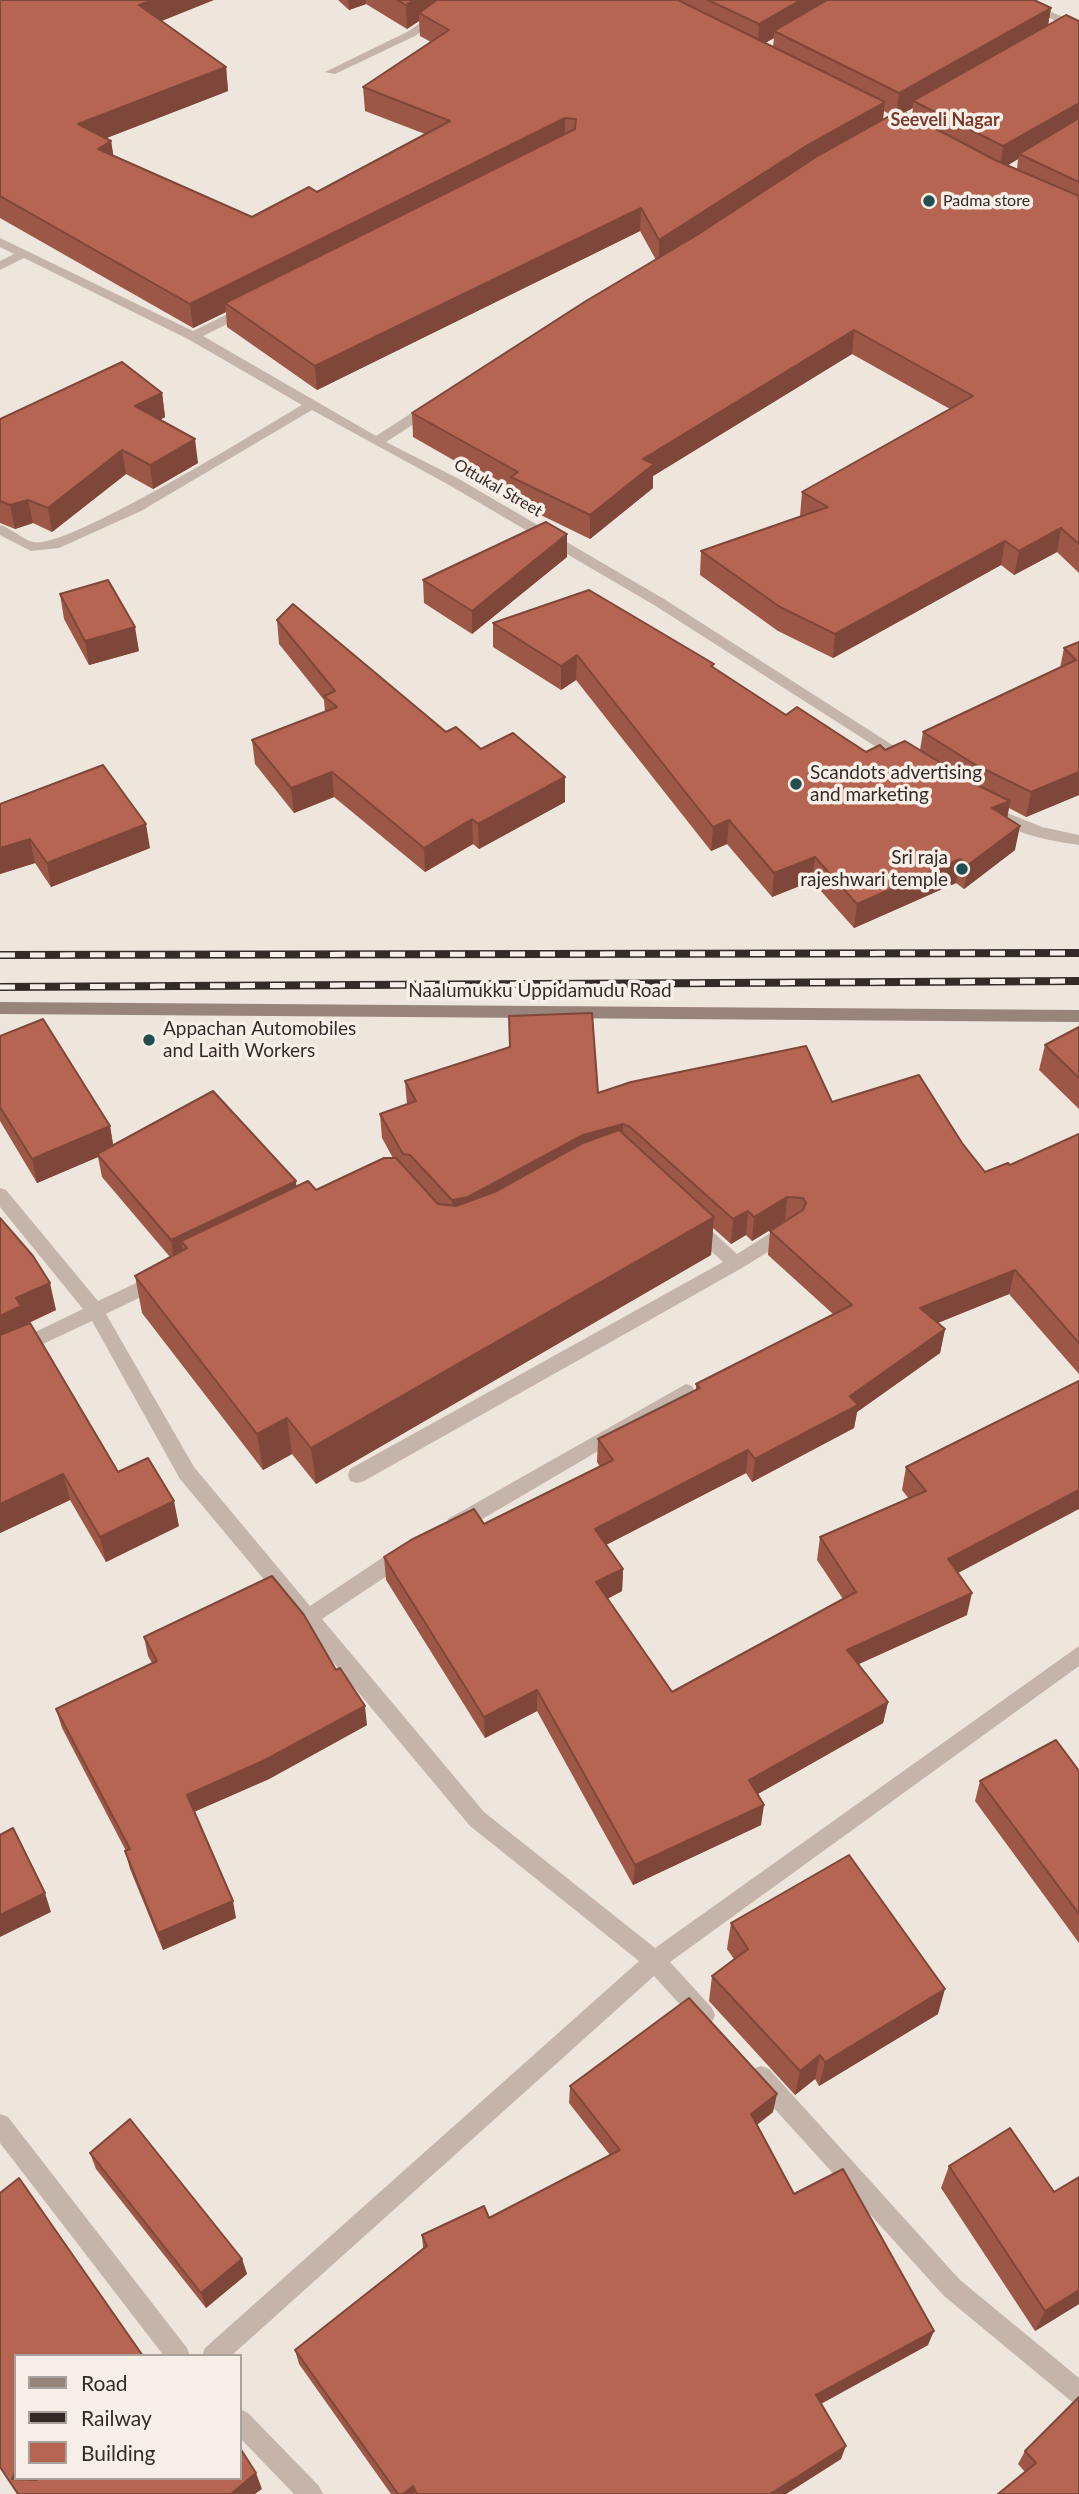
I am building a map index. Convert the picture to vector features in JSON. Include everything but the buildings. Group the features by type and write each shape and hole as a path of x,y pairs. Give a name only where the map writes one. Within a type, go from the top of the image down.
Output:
{"street":[{"path":"331,72 411,34 461,0"},
{"path":"1015,0 1075,26"},
{"path":"1060,31 1075,26"},
{"name":"Ottukal Street","path":"0,242 193,336 376,442 454,482 659,601 919,766"},
{"path":"0,265 25,253"},
{"path":"193,336 254,305"},
{"path":"376,442 445,399"},
{"path":"0,529 31,547 54,545 136,508 311,405"},
{"path":"985,807 1015,824 1059,838 1079,840"},
{"name":"Naalumukku Uppidamudu Road","path":"0,1008 1079,1016"},
{"path":"0,1195 95,1310 187,1473 477,1819 655,1961 720,2033"},
{"path":"678,1211 736,1263"},
{"path":"357,1475 736,1263 792,1228"},
{"path":"0,1357 173,1274"},
{"path":"441,1533 686,1391"},
{"path":"308,1618 417,1547"},
{"path":"215,2354 655,1961 1079,1655"},
{"path":"748,2063 952,2288 1079,2393"},
{"path":"0,2125 177,2354"},
{"path":"242,2423 311,2494"}],"railway":[{"path":"0,955 1079,953"},
{"path":"0,987 1079,981"}],"place":[{"name":"Padma store","path":"929,201"},
{"name":"Scandots advertising and marketing","path":"796,784"},
{"name":"Sri raja rajeshwari temple","path":"962,869"},
{"name":"Appachan Automobiles and Laith Workers","path":"149,1040"}],"district":[{"name":"Seeveli Nagar","path":"945,120"}]}
